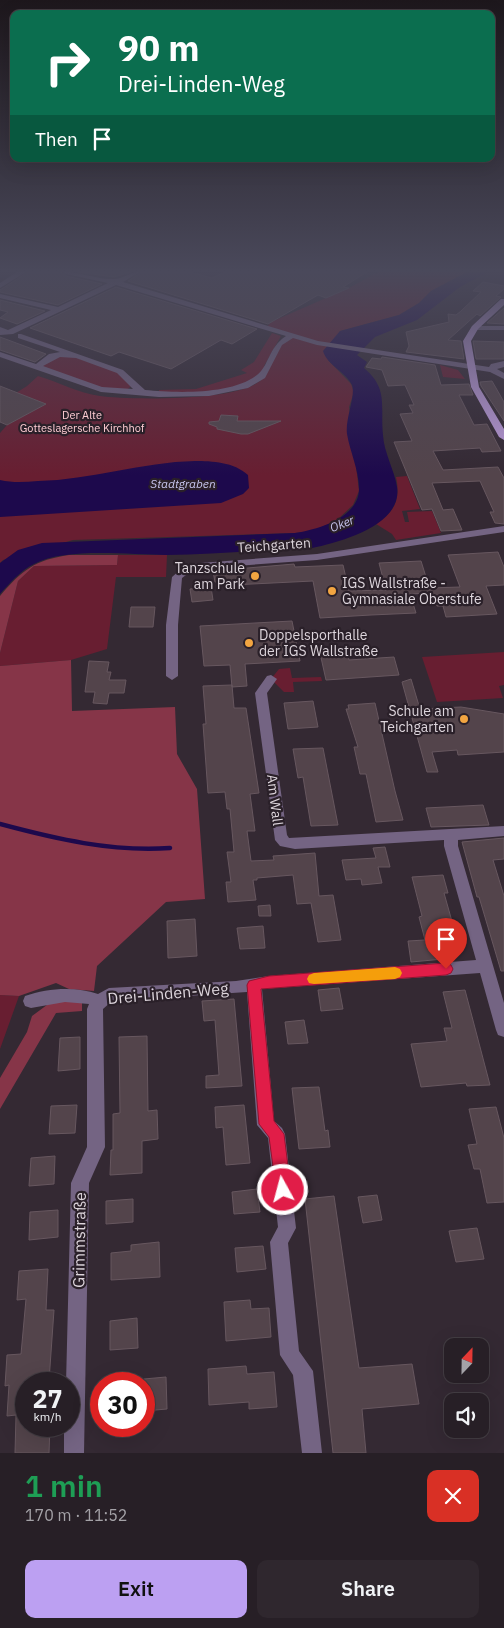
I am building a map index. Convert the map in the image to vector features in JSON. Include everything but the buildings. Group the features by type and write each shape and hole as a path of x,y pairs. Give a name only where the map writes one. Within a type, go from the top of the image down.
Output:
{"main road":[{"path":"468,340 475,387 503,432"}],"street":[{"path":"33,340 124,373 132,385 144,393"},
{"path":"0,354 89,386 144,393 209,393 245,386 262,376 279,344 285,340"},
{"path":"305,340 370,352 492,370 504,376"},
{"path":"37,368 44,360 51,356 73,353"},
{"path":"492,370 494,366 504,364"},
{"name":"Teichgarten","path":"172,676 172,625 177,577 191,566 316,557 504,529"},
{"name":"Am Wall","path":"271,679 261,693 280,836 285,842 295,844 455,833"},
{"path":"504,830 455,833 451,840 451,846 504,1030"},
{"name":"Drei-Linden-Weg","path":"31,1001 61,995 77,995 99,1001 109,995 486,966"},
{"path":"254,985 266,1124 276,1134 287,1228 279,1242 290,1356 303,1370 312,1453"},
{"name":"Grimmstraße","path":"74,1453 80,1183 96,1147 96,1009 99,1001"}],"green space":[{"name":"Der Alte Gotteslagersche Kirchhof","path":"268,340 279,340 264,366 266,367 279,344 285,340 336,340 328,360 351,384 354,392 349,407 359,491 353,505 337,520 313,531 295,533 73,540 3,560 0,563 0,433 7,425 45,404 16,393 38,376 100,396 160,398 213,395 236,391 253,385 263,377 225,389 159,394 159,390 196,389 247,373 241,370 254,362"},
{"path":"73,353 124,373 132,385 125,392 101,389 37,368 44,360"},
{"path":"440,365 458,370 465,379 443,377"},
{"path":"407,476 420,509 402,511 405,522 409,522 407,512 432,511 441,533 396,540 392,534 376,524 395,505 398,492 396,477"},
{"path":"118,555 167,555 166,577 116,577 107,649 71,660 0,666 0,653 18,581 34,566 117,565"},
{"path":"504,652 504,685 499,686 503,698 437,702 422,657"},
{"path":"290,668 292,678 321,677 322,681 293,682 294,692 284,692 271,679 279,669"},
{"path":"0,995 19,996 0,1049"}],"shaded area":[{"path":"69,555 118,555 117,565 34,566 18,581 0,653 0,596 15,579 38,563"},
{"path":"71,660 72,711 175,707 177,754 197,789 205,899 166,902 97,966 94,991 69,989 56,983 19,996 0,995 0,666"},
{"path":"82,1000 82,1011 56,1013 0,1109 0,1078 27,1032 32,1016 51,1002"}],"water":[{"name":"Oker","path":"333,340 372,340 357,355 367,362 364,368 377,383 380,391 384,442 397,487 396,500 390,512 380,521 368,530 353,536 312,548 166,555 98,553 63,555 34,564 24,570 0,594 0,563 18,550 42,543 295,533 314,529 335,521 344,515 352,508 357,499 359,489 358,475 347,434 353,390 346,376 328,360 323,351"},
{"name":"Stadtgraben","path":"195,461 216,462 236,467 248,475 249,488 243,494 221,503 0,517 0,480 19,482 58,480 156,464"}],"waterway":[{"path":"0,824 42,835 105,846 148,849 170,848"}],"slow traffic":[{"path":"314,979 395,973"}],"place":[{"name":"Tanzschule am Park","path":"255,576"},
{"name":"IGS Wallstraße - Gymnasiale Oberstufe","path":"332,591"},
{"name":"Doppelsporthalle der IGS Wallstraße","path":"249,643"},
{"name":"Schule am Teichgarten","path":"464,719"}],"route":[{"path":"283,1190 276,1134 266,1124 254,985 269,982 446,969"}]}
